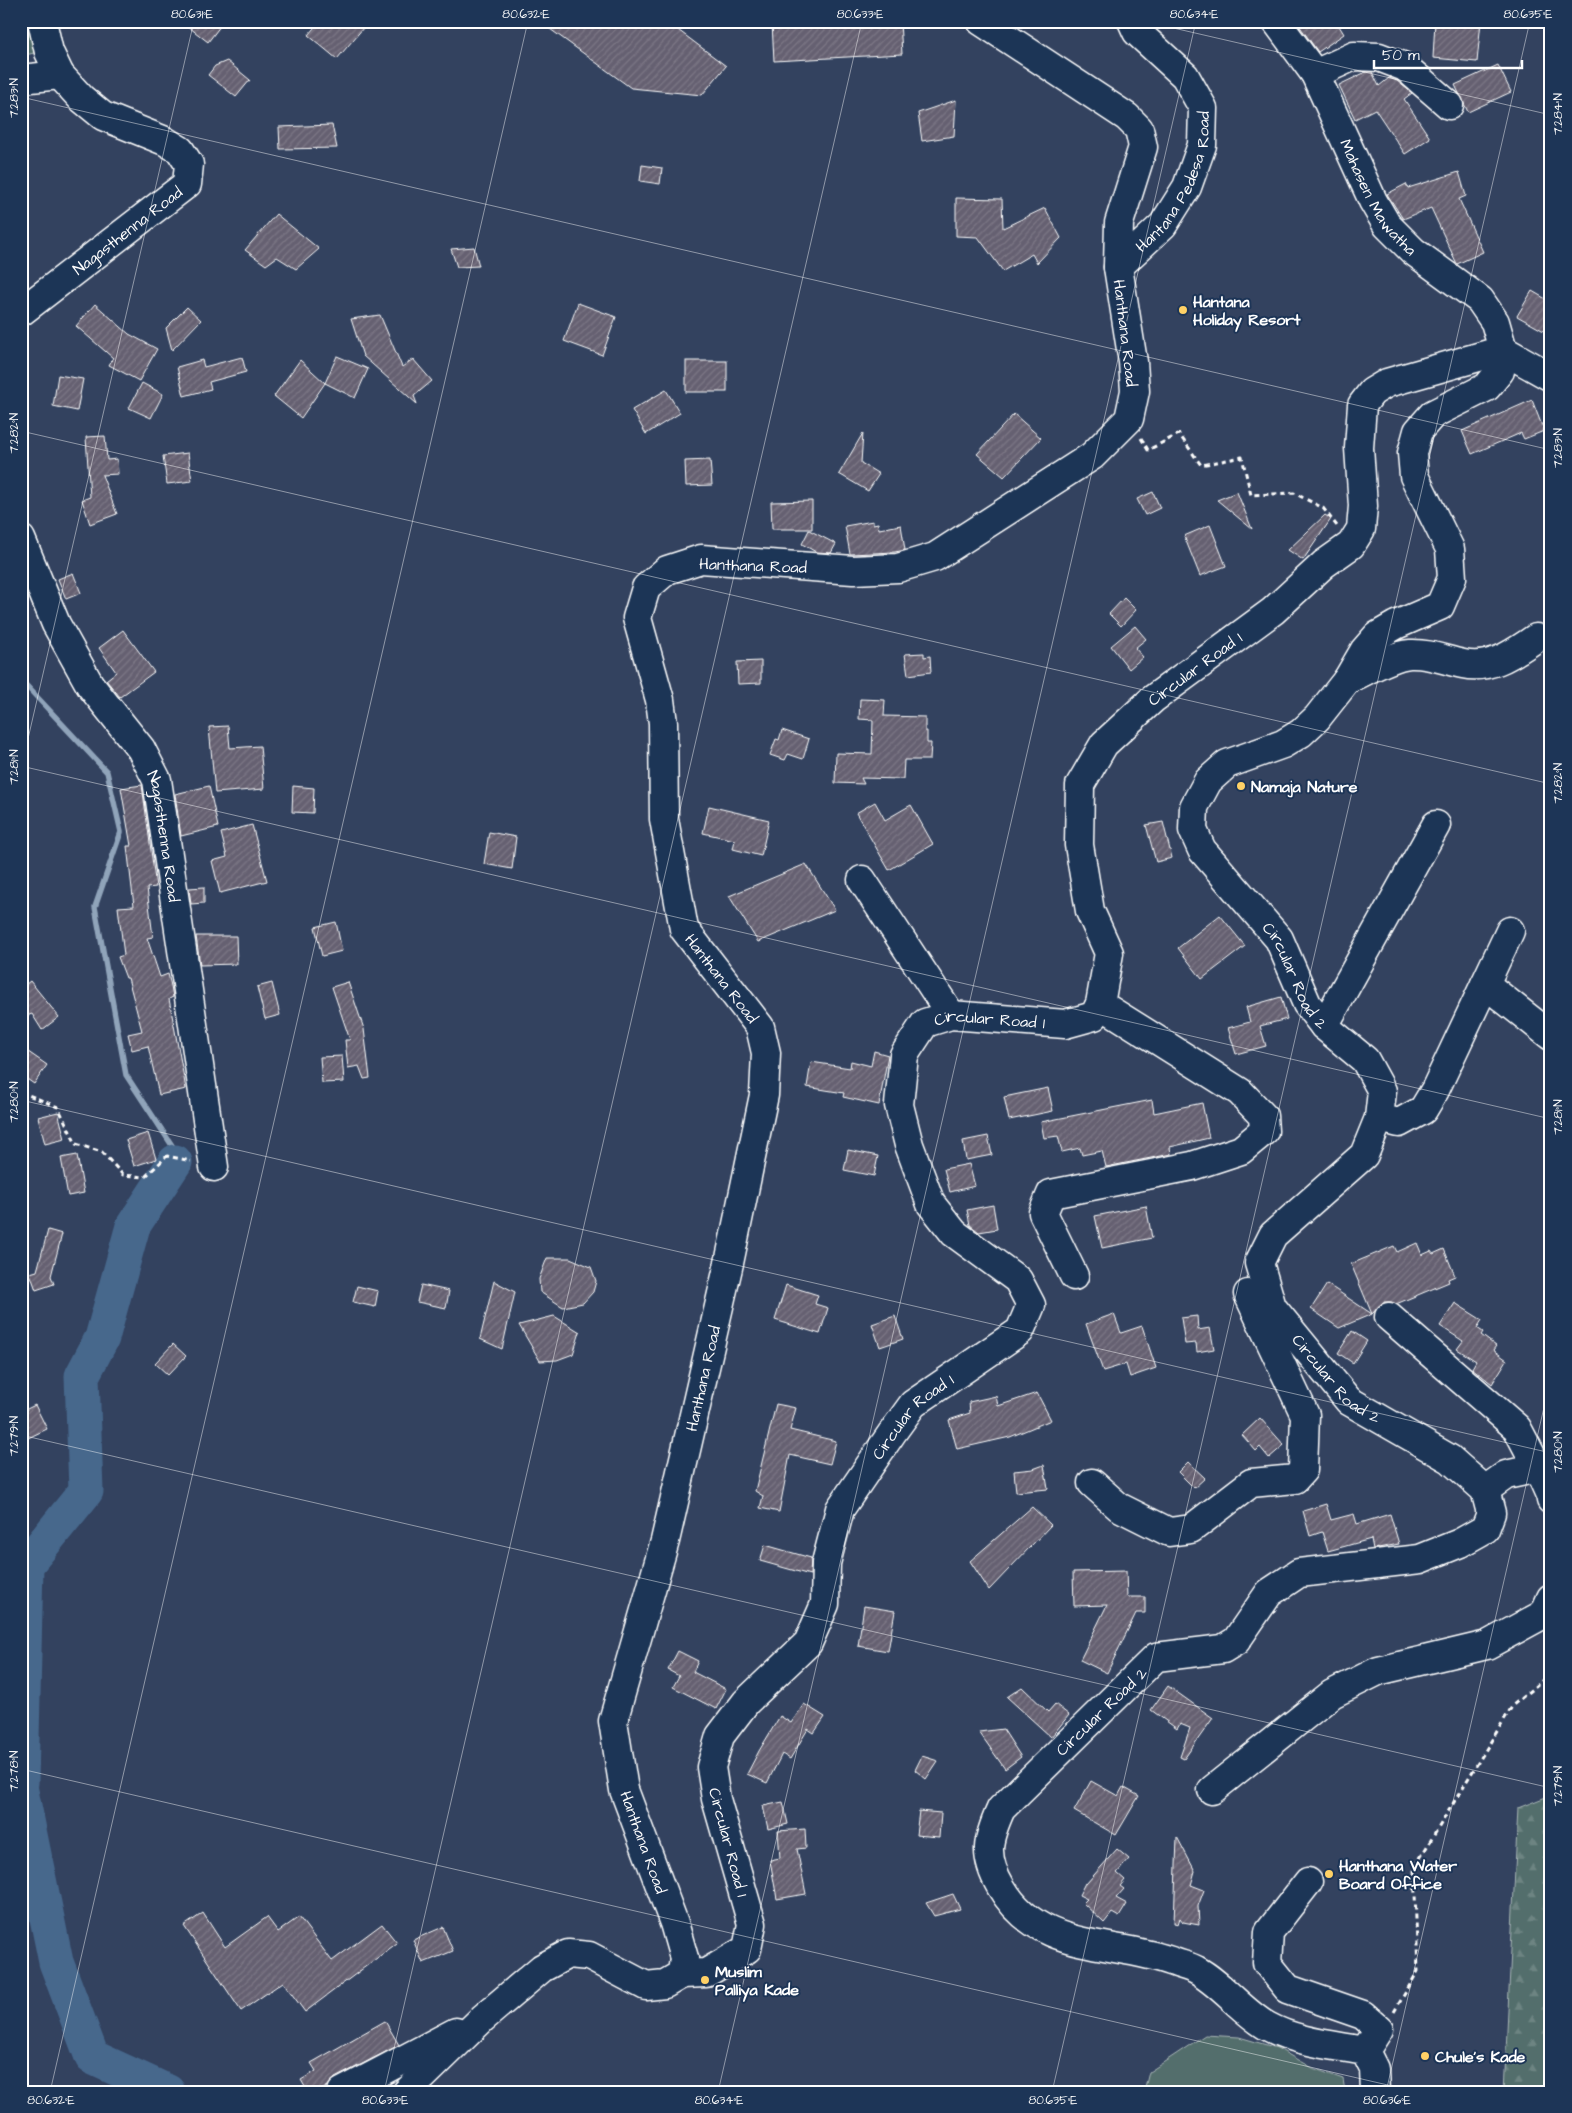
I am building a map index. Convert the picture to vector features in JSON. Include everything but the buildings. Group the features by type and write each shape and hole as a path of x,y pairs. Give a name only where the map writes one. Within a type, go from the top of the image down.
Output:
{"street":[{"name":"Nagasthenna Road","path":"21,312 187,184 189,164 180,150 165,140 103,116 80,98 60,76 49,52 42,21"},
{"name":"Hanthana Road","path":"682,1974 684,1958 674,1923 624,1790 613,1721 665,1542 727,1272 764,1095 766,1053 760,1027 684,930 664,819 663,723 660,700 637,618 646,588 667,570 702,560 853,570 898,568 935,557 1092,456 1129,419 1135,390 1118,267 1119,223 1143,147 1139,129 1127,117 981,21"},
{"name":"Hantana Pedesa Road","path":"1118,267 1163,225 1187,187 1202,145 1202,108 1185,76 1137,32 1132,21"},
{"name":"Mahasen Mawatha","path":"1276,21 1315,74 1373,201 1387,225 1413,251 1480,300 1495,322 1503,350"},
{"path":"1315,74 1354,56 1379,57 1405,67 1449,104"},
{"path":"21,79 60,76"},
{"path":"1503,350 1551,377"},
{"name":"Circular Road 1","path":"682,1974 706,1973 747,1949 752,1924 716,1799 711,1767 720,1736 746,1702 808,1643 825,1604 826,1563 840,1509 892,1433 913,1404 1020,1331 1031,1305 1018,1280 954,1233 931,1204 909,1145 899,1105 904,1054 925,1024 951,1015 1065,1024 1094,1016 1100,1004 1109,953 1090,911 1079,845 1080,785 1104,744 1153,699 1273,611 1324,564 1351,544 1361,529 1362,506 1359,448 1362,406 1372,392 1387,384 1503,350"},
{"name":"Circular Road 2","path":"1372,2040 1300,2039 1267,2026 1196,1970 1160,1957 1080,1943 1032,1923 1011,1905 990,1869 989,1836 1001,1809 1156,1657 1223,1649 1236,1641 1269,1593 1299,1573 1420,1559 1460,1543 1485,1529 1491,1513 1485,1490 1450,1459 1348,1401 1272,1307 1259,1263 1273,1235 1364,1155 1379,1118 1382,1092 1365,1060 1324,1026 1307,1004 1279,939 1202,850 1193,830 1194,807 1208,781 1227,764 1283,744 1301,733 1317,718 1347,680 1364,651 1377,636 1396,625 1440,606 1452,578 1450,549 1414,476 1412,453 1418,431 1434,414 1487,387 1500,371 1503,350"},
{"name":"Nagasthenna Road","path":"21,539 56,624 90,685 141,749 157,780 214,1167"},
{"path":"1347,680 1407,654 1426,654 1464,664 1481,666 1500,661 1536,638"},
{"path":"1324,1026 1436,825"},
{"path":"862,880 951,1015"},
{"path":"1379,1118 1399,1123 1423,1110 1435,1090 1510,931"},
{"path":"1485,984 1551,1036"},
{"path":"1074,1276 1043,1213 1051,1194 1192,1166 1241,1150 1264,1131 1263,1116 1240,1092 1100,1004"},
{"path":"1092,1483 1119,1507 1169,1532 1191,1529 1251,1483 1296,1479 1303,1470 1306,1416 1248,1293 1250,1274 1259,1263"},
{"path":"1389,1317 1517,1428 1538,1468 1551,1500"},
{"path":"1485,1490 1506,1475 1538,1468"},
{"path":"1212,1790 1332,1694 1378,1671 1487,1645 1544,1614 1551,1598"},
{"path":"1308,1882 1269,1932 1267,1963 1288,1988 1362,2015 1372,2040 1375,2092"},
{"path":"407,2092 483,2018 542,1968 568,1954 590,1956 646,1986 665,1984 682,1974"},
{"path":"342,2092 483,2018"}],"path":[{"path":"1129,419 1148,450 1179,434 1201,465 1242,457 1251,495 1294,493 1323,508 1351,544"},
{"path":"21,1092 58,1107 76,1144 102,1152 123,1175 145,1177 167,1156 214,1167"},
{"path":"1372,2040 1391,2016 1418,1971 1414,1868 1512,1705 1551,1673"}],"green space":[{"path":"21,21 40,21 40,38 34,53 21,56"},
{"path":"1551,1795 1551,2092 1504,2092 1518,1808"},
{"path":"1205,2035 1239,2037 1277,2048 1310,2067 1343,2079 1345,2092 1144,2092 1149,2072"}],"waterway":[{"path":"21,680 107,772 121,832 95,907 126,1075 175,1150"},
{"path":"21,1783 26,1565 86,1491 82,1376 102,1338 133,1226 175,1162"},
{"path":"21,1791 56,1962 92,2057 168,2092"}],"place":[{"name":"Hantana Holiday Resort","path":"1183,310"},
{"name":"Namaja Nature","path":"1241,786"},
{"name":"Hanthana Water Board Office","path":"1329,1874"},
{"name":"Muslim Palliya Kade","path":"705,1980"},
{"name":"Chule's Kade","path":"1425,2056"}]}
